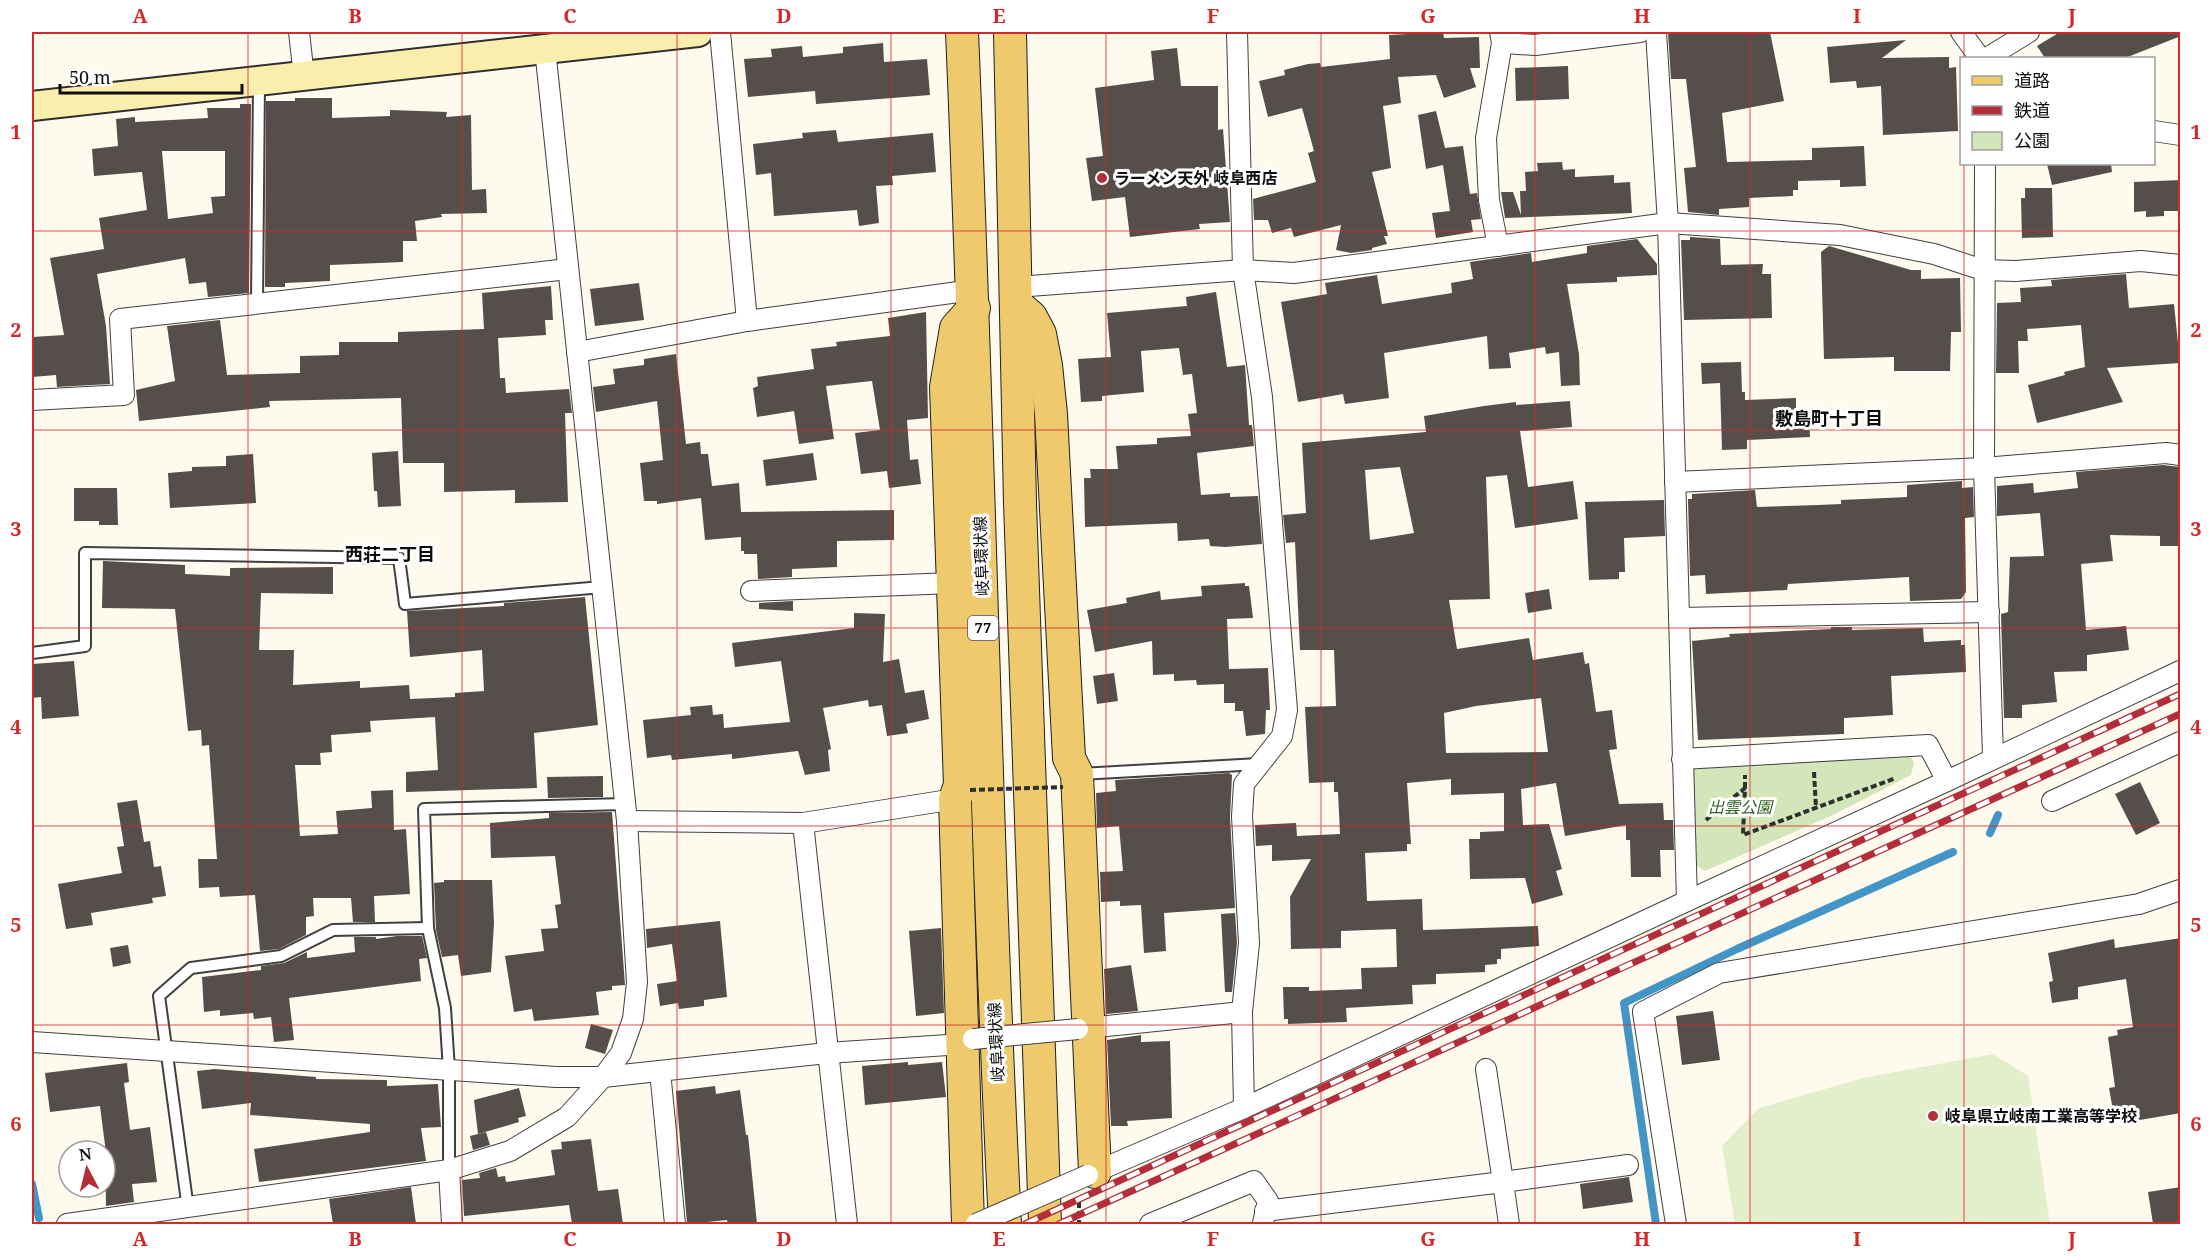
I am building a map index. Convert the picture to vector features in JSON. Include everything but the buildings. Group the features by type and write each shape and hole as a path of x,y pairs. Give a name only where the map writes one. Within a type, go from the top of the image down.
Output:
{"main road":[{"name":"岐阜環状線","path":"962,32 974,299 994,1014 1005,1224"},
{"path":"1010,32 1020,503 1045,1224"},
{"path":"1017,296 1040,334 1051,414 1092,1174"},
{"path":"968,1224 968,1041 963,794 960,785 946,387 956,327 974,299"}],"street":[{"path":"299,32 304,77"},
{"path":"32,106 698,32"},
{"path":"720,32 747,321"},
{"path":"1237,32 1243,270 1262,397 1287,710 1282,736 1244,784 1242,816 1249,943 1242,1012 1244,1108"},
{"path":"1498,246 1489,200 1486,138 1501,37 1535,45 1640,32"},
{"path":"1656,32 1668,223 1687,901"},
{"path":"1961,32 1979,57"},
{"path":"1989,57 2029,32"},
{"path":"67,1224 189,1217 310,1188 449,1170 510,1151 567,1117 621,1053 630,1027 638,982 626,813 544,49"},
{"path":"2155,131 2181,135"},
{"path":"1985,165 1984,468 1994,757"},
{"path":"1017,296 1243,270 1294,273 1668,223 1840,236 1934,254 1983,270 2016,271 2141,261 2181,266"},
{"path":"32,400 124,395 120,319 568,269"},
{"path":"577,352 747,321 974,299"},
{"path":"1675,482 1984,468 2166,453 2181,455"},
{"path":"751,591 953,583"},
{"path":"1679,618 1989,612"},
{"path":"976,1224 1244,1108 2181,671"},
{"path":"2052,801 2181,742"},
{"path":"1682,759 1928,745 1947,781"},
{"path":"626,813 803,823 963,794"},
{"path":"803,823 847,1224"},
{"path":"1676,1224 1643,1012 1719,973 2139,904 2181,890"},
{"path":"32,1042 449,1070 603,1077 1242,1012"},
{"path":"1486,1069 1509,1224"},
{"path":"660,1071 675,1224"},
{"path":"1150,1224 1254,1181 1268,1200 1264,1218 1628,1165"},
{"path":"449,1170 452,1224"}],"lane":[{"path":"257,303 259,82"},
{"path":"32,653 86,646 85,553 399,558 405,604 602,587"},
{"path":"1070,781 1260,764"},
{"path":"449,1170 449,1070 445,1008 428,928 424,808 626,813"},
{"path":"189,1217 159,996 191,968 281,956 333,930 428,928"}],"path":[{"path":"1814,766 1816,808"},
{"path":"1745,770 1743,835 1903,775"},
{"path":"963,794 1070,781"},
{"path":"1684,837 1745,789"}],"green space":[{"name":"出雲公園","path":"1908,753 1914,763 1911,775 1833,815 1705,871 1697,866 1693,770 1702,763"},
{"path":"1993,1054 2028,1076 2050,1224 1735,1224 1722,1146 1759,1108 1863,1078"}],"waterway":[{"path":"1990,833 1998,815"},
{"path":"1656,1224 1624,1003 1737,949 1953,852"},
{"path":"32,1184 39,1218"}],"railway":[{"path":"1025,1224 2180,694"},
{"path":"1059,1224 2180,714"}],"place":[{"name":"ラーメン天外 岐阜西店","path":"1102,178"},
{"name":"岐阜県立岐南工業高等学校","path":"1933,1116"}],"district":[{"name":"敷島町十丁目","path":"1829,419"},
{"name":"西荘二丁目","path":"390,555"}]}
